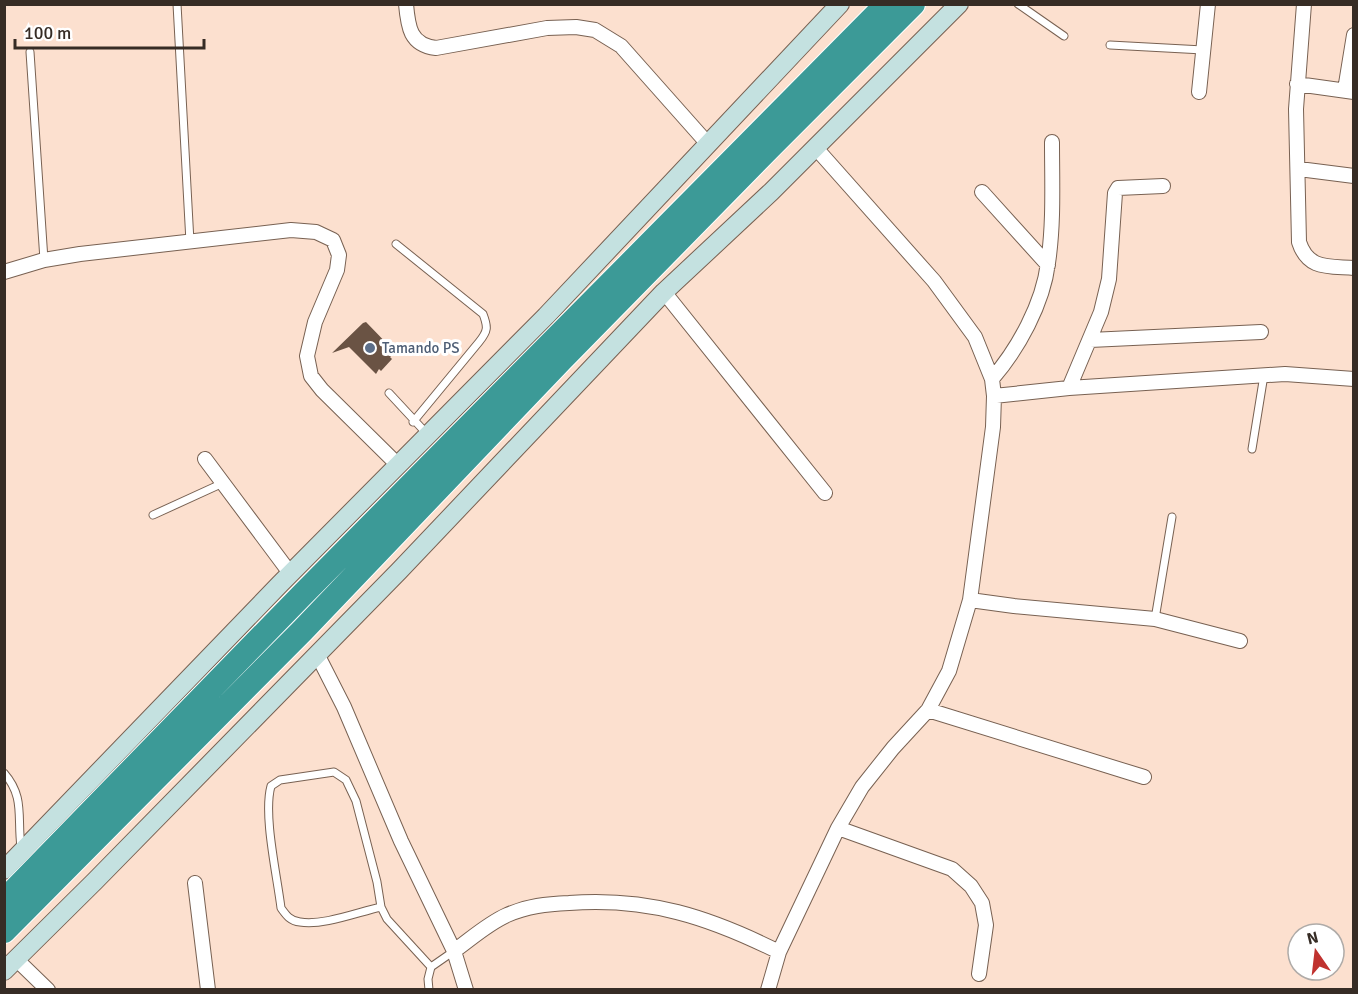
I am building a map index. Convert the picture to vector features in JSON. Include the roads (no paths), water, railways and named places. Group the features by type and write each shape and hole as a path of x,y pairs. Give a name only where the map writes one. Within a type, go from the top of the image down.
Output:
{"highway":[{"path":"4,901 304,593 887,4"},
{"path":"4,931 303,630 561,360 913,4"}],"street":[{"path":"406,4 408,27 414,38 424,47 436,48 547,28 576,27 595,30 621,46 708,144"},
{"path":"4,870 290,573 546,316 840,4"},
{"path":"48,990 10,965 317,654 663,292 771,192 959,4"},
{"path":"1199,92 1208,4"},
{"path":"1304,4 1297,84 1299,242 1303,255 1312,263 1353,268"},
{"path":"1297,84 1349,91 1353,36"},
{"path":"992,379 1009,360 1029,323 1048,265 1052,208 1052,142"},
{"path":"768,990 779,952 838,828 862,787 893,748 928,710 949,671 970,600 993,427 992,379 975,337 934,281 815,147"},
{"path":"1299,169 1353,176"},
{"path":"1069,388 1101,312 1110,279 1115,193 1118,188 1163,186"},
{"path":"982,192 1048,265"},
{"path":"4,272 44,260 291,230 316,232 333,240 339,255 337,270 315,322 307,356 311,376 322,390 398,465"},
{"path":"663,292 825,493"},
{"path":"1090,340 1261,332"},
{"path":"994,396 1069,388 1285,374 1353,379"},
{"path":"205,459 290,573"},
{"path":"970,600 1155,619 1240,640"},
{"path":"317,654 344,707 401,841 454,951 466,990"},
{"path":"928,710 1144,777"},
{"path":"838,828 952,869 971,886 982,903 986,925 979,974"},
{"path":"195,883 208,990"},
{"path":"454,951 506,915 530,907 603,900 637,903 700,917 739,932 779,952"}],"lane":[{"path":"177,4 190,242"},
{"path":"1018,4 1064,36"},
{"path":"1110,45 1204,50"},
{"path":"30,52 44,260"},
{"path":"396,244 483,314 488,325 486,333 413,422"},
{"path":"1252,449 1264,375"},
{"path":"389,393 413,422 428,435"},
{"path":"153,515 223,483"},
{"path":"1155,619 1172,517"},
{"path":"381,907 319,922 298,922 287,917 281,908 268,815 268,796 271,786 280,780 334,772 346,780 356,801 377,882 381,907 387,919 431,967"},
{"path":"4,773 17,790 22,852"},
{"path":"429,990 428,979 431,967 454,951"}],"place":[{"name":"Tamando PS","path":"370,348"}]}
